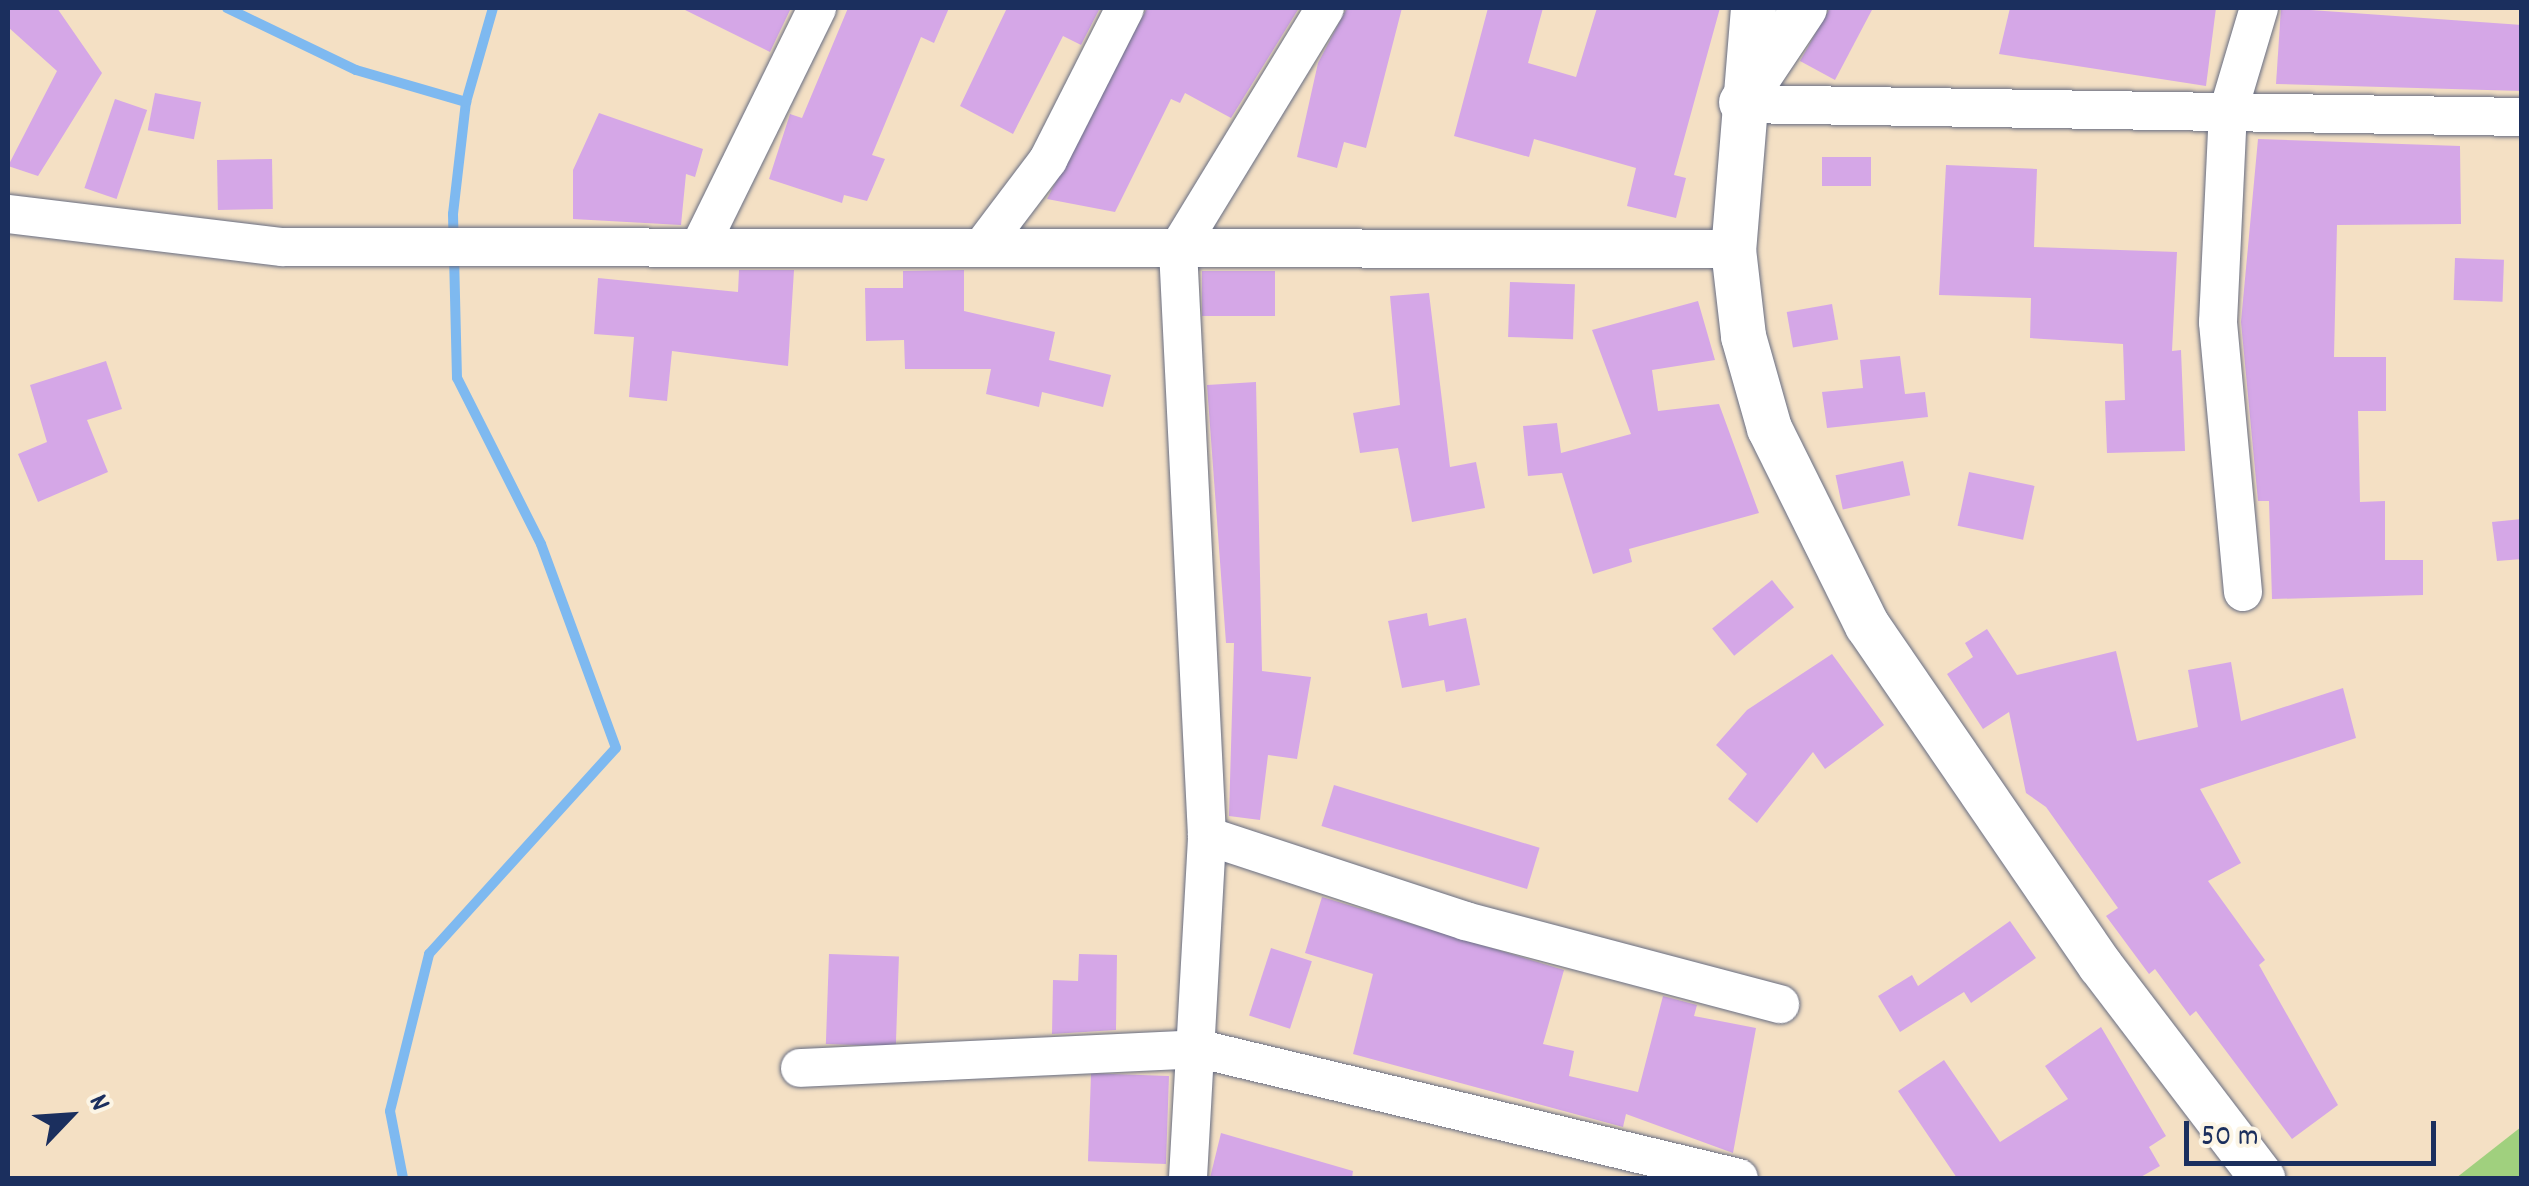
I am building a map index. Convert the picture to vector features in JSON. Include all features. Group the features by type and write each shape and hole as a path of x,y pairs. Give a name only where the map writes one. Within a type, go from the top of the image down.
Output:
{"main road":[{"path":"1753,8 1740,104 1732,250 1768,428 1866,625 2100,965 2262,1178"},
{"path":"1740,104 1804,8"}],"street":[{"path":"702,242 817,8"},
{"path":"986,242 1048,160 1125,8"},
{"path":"1188,1178 1200,1049 1207,836 1178,248 1325,8"},
{"path":"2243,592 2218,322 2228,112 2259,8"},
{"path":"1740,104 2522,117"},
{"path":"8,214 282,247 986,242 1178,248 1732,250"},
{"path":"1207,836 1466,922 1780,1004"},
{"path":"800,1068 1200,1049 1739,1178"}],"green space":[{"path":"2521,1127 2521,1178 2456,1178"}],"building":[{"path":"8,8 57,8 102,73 38,176 8,166 57,71 8,27"},
{"path":"681,8 791,8 770,52"},
{"path":"848,8 949,8 934,43 921,37 872,155 885,159 867,201 844,195 842,203 769,179 790,114 802,118"},
{"path":"1007,8 1100,8 1081,45 1063,36 1013,134 960,106"},
{"path":"1147,8 1299,8 1231,118 1185,93 1180,103 1171,99 1115,212 1047,199"},
{"path":"1347,8 1402,8 1366,148 1344,142 1337,168 1297,157 1318,63"},
{"path":"1488,8 1543,8 1528,63 1576,77 1597,8 1720,8 1674,175 1686,178 1676,218 1627,206 1636,168 1534,139 1529,157 1454,136"},
{"path":"1830,8 1873,8 1835,80 1800,61"},
{"path":"2010,8 2216,8 2206,86 1999,54"},
{"path":"2281,8 2522,25 2522,91 2276,84"},
{"path":"155,93 201,102 194,139 148,130"},
{"path":"115,99 147,110 117,199 84,188"},
{"path":"599,113 703,149 695,177 686,174 681,225 573,219 573,170"},
{"path":"2258,139 2460,146 2461,224 2337,225 2334,357 2386,357 2386,411 2358,411 2360,502 2385,501 2385,560 2423,560 2423,595 2272,599 2269,501 2258,501 2241,322"},
{"path":"1822,157 1871,157 1871,186 1822,186"},
{"path":"272,159 273,209 218,210 217,160"},
{"path":"1946,165 2037,169 2034,247 2177,252 2172,351 2181,350 2185,451 2107,453 2105,401 2125,400 2123,344 2030,338 2031,298 1939,295"},
{"path":"2455,258 2504,260 2503,302 2454,300"},
{"path":"739,270 794,270 788,366 672,351 667,401 629,397 634,337 594,334 598,278 738,292"},
{"path":"964,270 964,311 1055,332 1049,360 1111,375 1103,407 1042,392 1039,407 986,394 991,369 905,369 904,340 866,341 865,288 903,288 903,271"},
{"path":"1202,271 1275,271 1275,316 1202,316"},
{"path":"1510,282 1575,284 1573,339 1508,337"},
{"path":"1429,293 1450,467 1476,462 1485,508 1412,522 1398,448 1360,453 1353,413 1400,405 1390,296"},
{"path":"1698,301 1715,360 1652,370 1658,411 1719,404 1759,513 1629,549 1632,562 1593,574 1562,473 1528,476 1523,426 1557,423 1561,453 1631,434 1592,330"},
{"path":"1832,304 1838,339 1793,347 1787,312"},
{"path":"1900,356 1905,394 1925,392 1928,417 1827,428 1822,392 1863,388 1860,360"},
{"path":"106,361 122,409 87,420 108,472 38,502 18,454 47,442 30,385"},
{"path":"1256,382 1262,671 1311,677 1297,759 1268,755 1260,820 1229,816 1234,643 1226,643 1207,385"},
{"path":"1903,461 1910,495 1843,510 1836,475"},
{"path":"1969,472 2035,486 2023,540 1958,526"},
{"path":"2522,519 2522,559 2497,561 2492,522"},
{"path":"1772,580 1794,607 1734,656 1712,628"},
{"path":"1427,613 1429,626 1466,618 1480,685 1446,692 1444,680 1402,688 1388,621"},
{"path":"1987,629 2017,675 2116,651 2137,741 2198,727 2188,670 2231,662 2241,721 2343,688 2356,738 2200,789 2241,863 2208,881 2265,960 2259,965 2338,1105 2292,1139 2196,1011 2190,1016 2155,969 2149,974 2106,916 2118,908 2046,807 2026,793 2009,712 1983,729 1947,674 1973,657 1965,643"},
{"path":"1832,654 1884,725 1825,769 1813,752 1757,823 1728,799 1747,774 1716,745 1747,710"},
{"path":"1334,785 1540,848 1527,889 1321,826"},
{"path":"1322,897 1564,970 1543,1044 1574,1051 1569,1076 1638,1092 1663,996 1697,1005 1694,1016 1756,1028 1733,1153 1626,1114 1623,1127 1353,1054 1373,974 1305,953"},
{"path":"2010,921 2036,958 1971,1003 1964,992 1900,1032 1878,996 1912,975 1918,986"},
{"path":"1271,948 1312,961 1290,1029 1249,1016"},
{"path":"829,954 899,956 896,1046 826,1044"},
{"path":"1079,954 1117,955 1116,1030 1052,1034 1053,980 1078,981"},
{"path":"2101,1027 2166,1136 2149,1147 2160,1166 2139,1178 1957,1178 1898,1091 1944,1060 2000,1142 2068,1099 2045,1066"},
{"path":"1091,1073 1169,1076 1166,1164 1088,1161"},
{"path":"1221,1133 1353,1171 1352,1178 1210,1178"}],"waterway":[{"path":"227,8 356,70 466,102"},
{"path":"403,1178 390,1111 429,954 616,748 541,544 457,378 453,214 466,102 493,8"}]}
